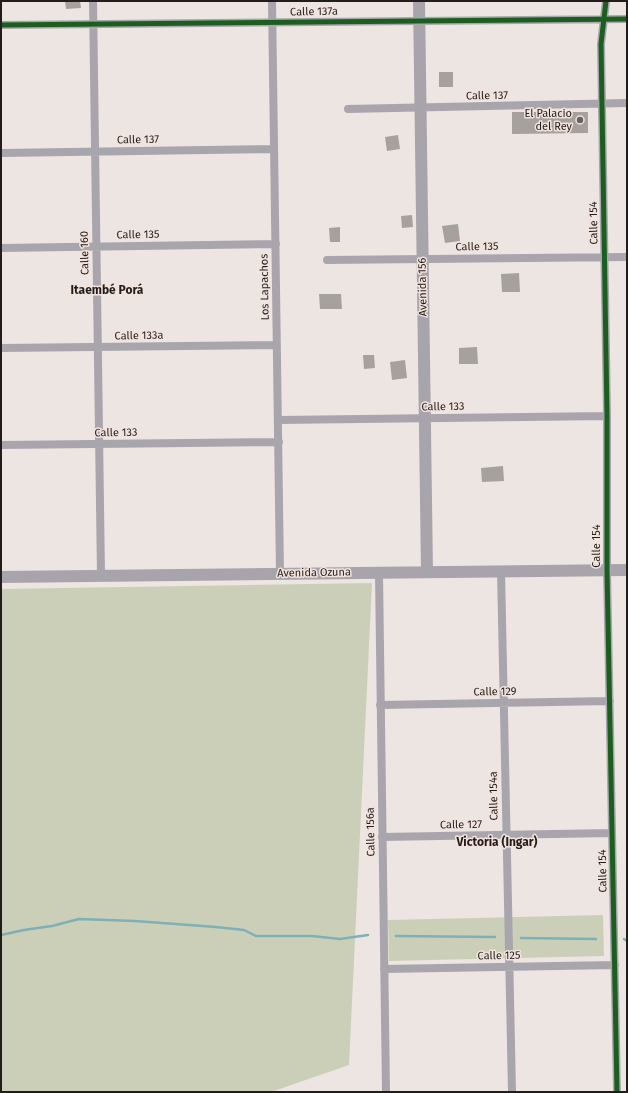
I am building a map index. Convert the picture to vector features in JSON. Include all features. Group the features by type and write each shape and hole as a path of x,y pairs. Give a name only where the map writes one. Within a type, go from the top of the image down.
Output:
{"main road":[{"name":"Avenida 156","path":"418,1 427,572"},
{"name":"Avenida Ozuna","path":"1,577 627,570"}],"street":[{"name":"Calle 160","path":"93,1 101,576"},
{"name":"Los Lapachos","path":"272,1 280,574"},
{"name":"Calle 154","path":"606,1 601,44 608,416 607,570 617,1092"},
{"name":"Calle 137a","path":"1,26 604,18 627,19"},
{"name":"Calle 137","path":"348,109 627,103"},
{"name":"Calle 137","path":"1,153 274,150"},
{"name":"Calle 135","path":"1,248 276,244"},
{"name":"Calle 135","path":"327,260 627,257"},
{"name":"Calle 133a","path":"1,348 277,345"},
{"name":"Calle 133","path":"278,420 608,416"},
{"name":"Calle 133","path":"1,445 279,442"},
{"name":"Calle 154a","path":"501,571 512,1092"},
{"name":"Calle 156a","path":"379,573 386,1092"},
{"name":"Calle 129","path":"380,705 610,701"},
{"name":"Calle 127","path":"382,837 612,833"},
{"name":"Calle 125","path":"384,968 615,965"}],"green space":[{"path":"372,583 349,1065 271,1092 1,1092 1,589"},
{"path":"603,915 604,956 389,961 388,920"}],"building":[{"path":"65,1 80,1 81,8 66,9"},
{"path":"439,72 453,72 453,87 439,87"},
{"path":"512,112 588,112 588,133 512,134"},
{"path":"398,135 400,149 387,151 385,137"},
{"path":"412,215 413,227 402,228 401,216"},
{"path":"458,224 460,241 445,243 442,226"},
{"path":"340,227 340,242 330,242 329,228"},
{"path":"519,273 520,292 502,292 501,274"},
{"path":"319,294 341,294 342,309 320,309"},
{"path":"477,347 478,364 459,364 459,348"},
{"path":"363,355 374,355 375,368 364,369"},
{"path":"405,360 407,378 392,380 390,362"},
{"path":"503,466 504,481 482,482 481,468"}],"waterway":[{"path":"1,935 52,926 79,919 135,921 216,927 244,930 256,936 312,936 340,939 368,935"},
{"path":"396,936 495,937"},
{"path":"521,938 596,939"}],"cycle path":[{"path":"606,1 601,44 607,416 607,570 617,1092"},
{"path":"1,25 627,19"}],"place":[{"name":"El Palacio del Rey","path":"580,120"}],"district":[{"name":"Itaembé Porá","path":"107,291"},
{"name":"Victoria (Ingar)","path":"497,843"}]}
